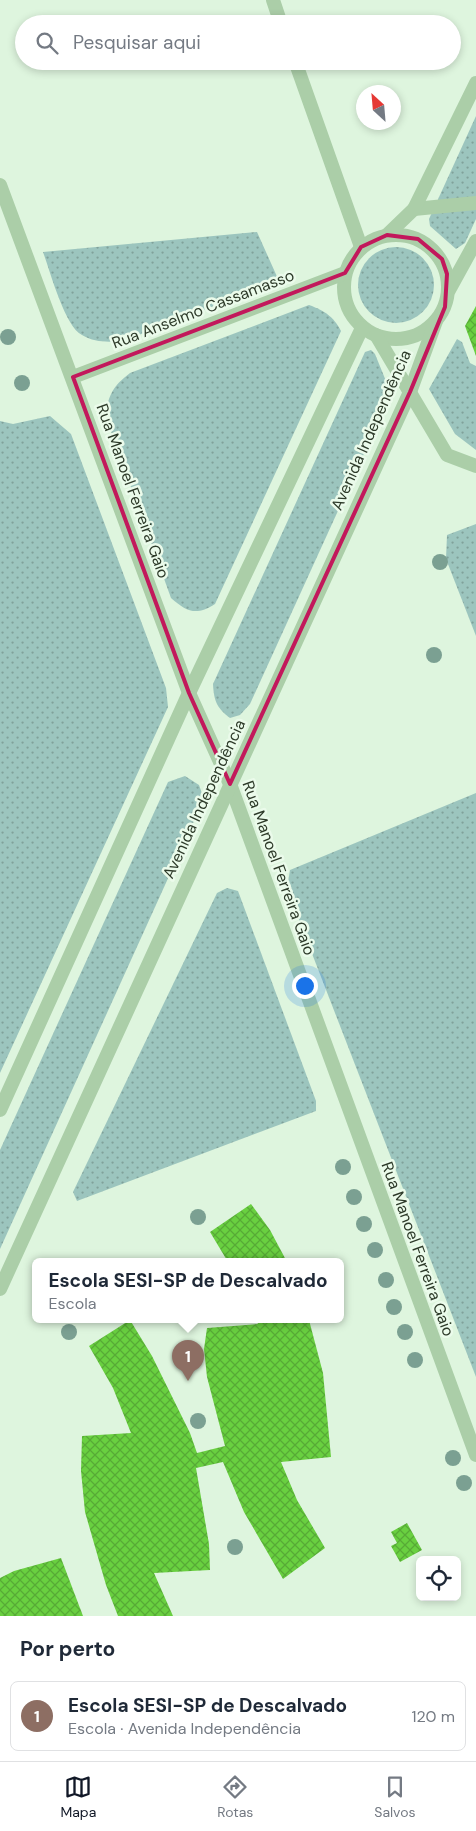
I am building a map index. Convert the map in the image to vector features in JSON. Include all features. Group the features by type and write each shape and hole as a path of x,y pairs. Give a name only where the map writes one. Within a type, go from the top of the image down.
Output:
{"street":[{"path":"273,0 278,15"},
{"path":"298,70 361,247"},
{"path":"387,235 414,209 476,82"},
{"name":"Rua Manoel Ferreira Gaio","path":"0,185 189,693 230,784 476,1455"},
{"path":"414,209 476,203"},
{"path":"449,290 447,274 442,259 431,247 418,239 402,234 387,235 373,239 361,247 351,259 345,273 343,288 346,303 352,316 362,328 376,336 392,339 408,338 423,332 436,321 445,307 449,290 476,241"},
{"name":"Rua Anselmo Cassamasso","path":"73,377 345,273"},
{"name":"Avenida Independência","path":"0,1289 410,392 436,321"},
{"path":"0,1110 189,693 362,328"},
{"path":"376,336 447,455 476,466"}],"highlighted area":[{"path":"387,235 418,239 442,259 447,274 445,307 410,392 230,784 189,693 73,377 345,273 361,247"}],"shaded area":[{"path":"476,116 476,219 465,243 456,249 430,226 429,219"},
{"path":"257,232 279,281 123,341 97,341 87,338 76,330 64,310 43,252"},
{"path":"396,247 411,250 423,258 431,270 434,285 431,300 423,312 411,320 396,323 381,320 369,312 361,300 358,285 361,270 369,258 381,250"},
{"path":"309,305 320,309 328,315 335,321 341,331 215,604 197,611 182,607 171,598 105,415 110,396 119,382 130,373"},
{"path":"457,339 462,342 470,363 476,366 476,450 455,434 429,389"},
{"path":"371,350 375,354 390,391 388,401 250,704 240,715 230,718 217,704 213,684 365,352"},
{"path":"50,416 71,434 166,688 168,707 0,1073 0,421 13,424"},
{"path":"476,524 476,636 446,559 447,535"},
{"path":"185,776 199,785 204,799 0,1249 0,1150 168,782"},
{"path":"476,793 476,1377 287,889 290,870"},
{"path":"227,888 238,891 316,1101 316,1111 77,1201 73,1192 217,893"}],"building":[{"path":"476,306 476,356 465,326"},
{"path":"251,1204 270,1230 285,1258 226,1258 210,1232"},
{"path":"125,1323 132,1323 152,1356 190,1433 197,1453 225,1446 207,1377 204,1349 207,1328 258,1323 310,1323 323,1373 331,1457 281,1462 297,1500 325,1548 283,1579 244,1512 223,1462 196,1468 209,1544 210,1570 154,1573 173,1616 118,1616 106,1585 85,1512 81,1471 82,1436 131,1433 113,1388 89,1346"},
{"path":"407,1523 422,1550 400,1562 391,1546 397,1543 391,1532"},
{"path":"61,1558 83,1616 0,1616 0,1578 14,1571"}],"place":[{"name":"Escola SESI-SP de Descalvado","path":"188,1381"}]}
